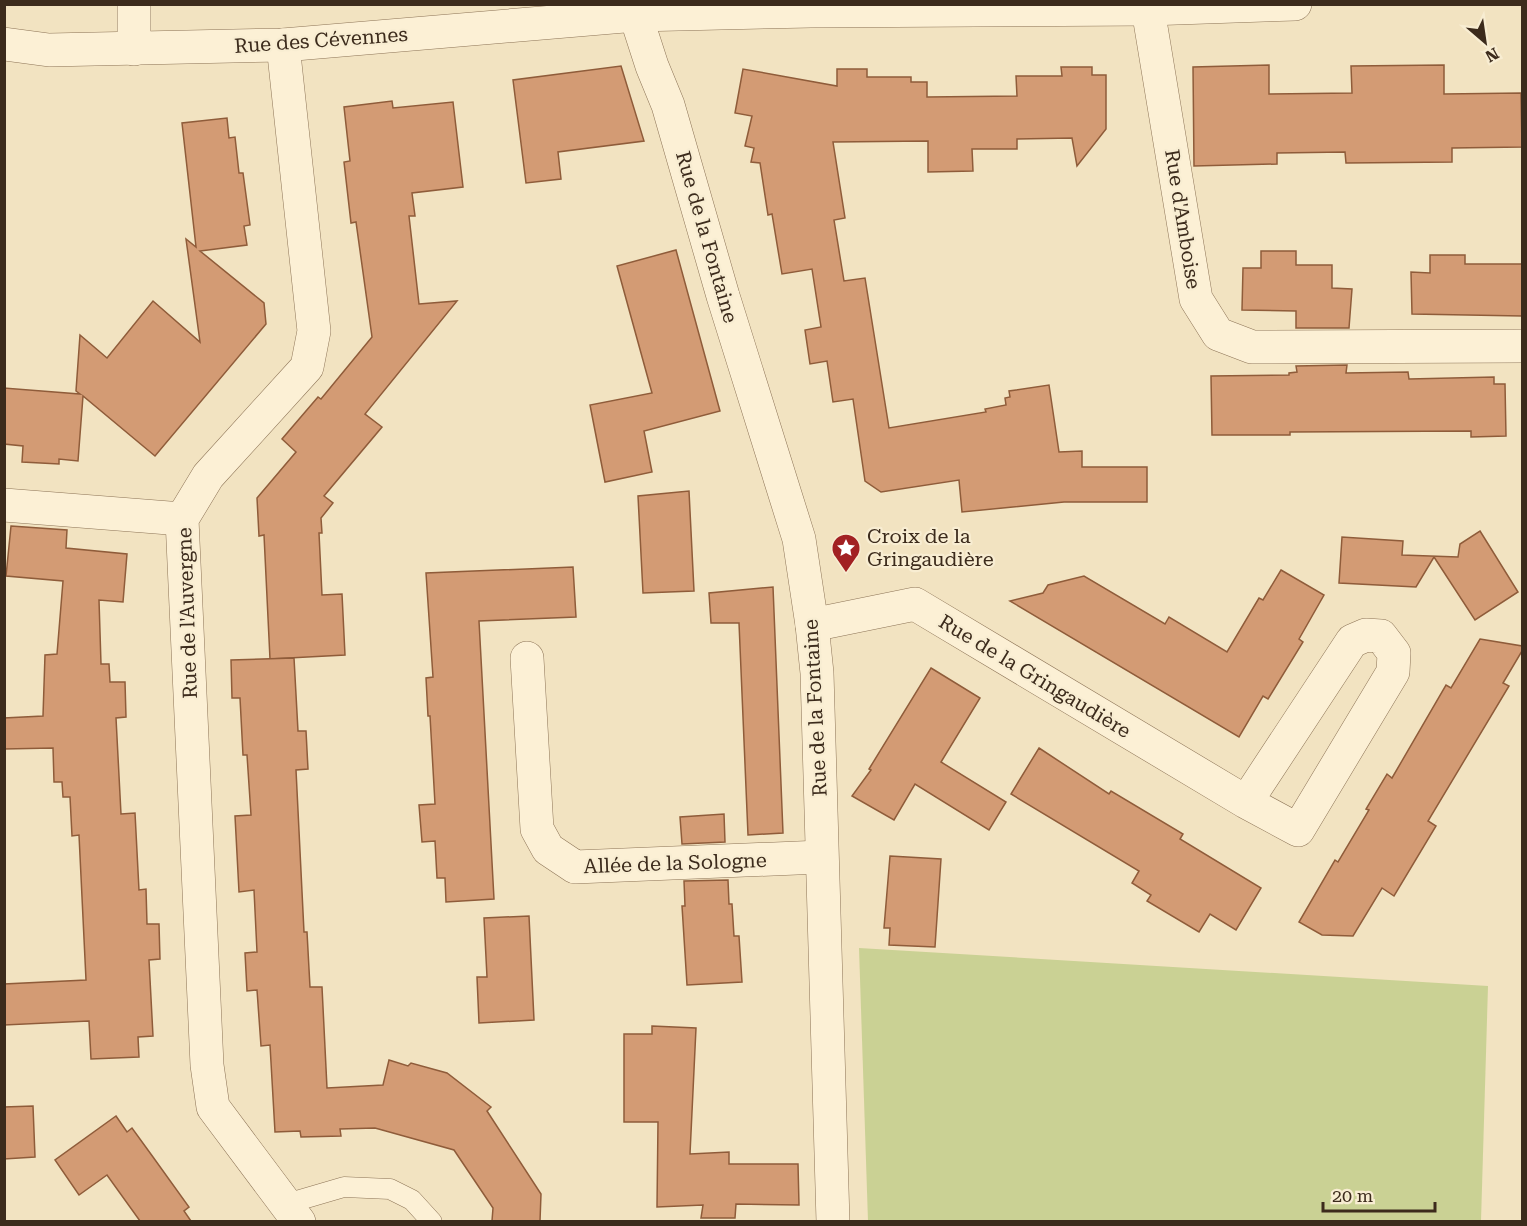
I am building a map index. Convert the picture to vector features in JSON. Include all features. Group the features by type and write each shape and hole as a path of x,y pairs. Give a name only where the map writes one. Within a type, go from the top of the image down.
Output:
{"street":[{"path":"134,4 134,48"},
{"name":"Rue des Cévennes","path":"4,44 49,50 283,45 634,10 952,7 1148,9 1295,4"},
{"name":"Rue d'Amboise","path":"1148,9 1196,299 1218,334 1252,347 1522,346"},
{"name":"Rue de la Fontaine","path":"634,10 652,66 668,105 723,296 799,538 817,673 833,1221"},
{"name":"Rue de l'Auvergne","path":"283,45 314,332 307,367 208,476 182,519 207,1065 213,1107 292,1213"},
{"path":"4,505 182,519"},
{"name":"Rue de la Gringaudière","path":"812,625 915,604 1246,802 1298,830 1393,672 1394,653 1381,636 1366,635 1352,641 1246,802"},
{"name":"Allée de la Sologne","path":"527,658 537,829 548,849 575,867 821,857"}],"lane":[{"name":"Rue de l'Auvergne","path":"292,1213 344,1187 390,1189 412,1200 432,1221"}],"green space":[{"path":"859,948 1488,986 1481,1221 868,1221"}],"building":[{"path":"1269,65 1269,94 1352,93 1351,66 1444,65 1444,94 1521,93 1522,147 1452,148 1452,162 1346,163 1345,152 1277,153 1277,164 1194,166 1193,67"},
{"path":"621,66 644,141 558,152 561,179 526,183 513,80"},
{"path":"1061,67 1092,67 1092,75 1106,75 1106,129 1077,166 1072,138 1017,139 1017,149 972,149 973,171 928,172 928,141 833,142 845,218 834,220 844,281 865,278 889,428 986,412 985,409 1006,405 1005,398 1010,397 1009,391 1049,385 1059,452 1082,451 1082,467 1147,467 1147,502 1064,502 962,512 959,480 881,492 865,481 853,399 833,402 827,361 810,364 805,330 821,327 812,269 782,274 772,214 768,215 760,163 751,162 754,148 745,146 752,116 735,113 743,69 837,86 837,69 867,69 867,77 911,77 911,82 927,82 927,97 1017,96 1016,76 1062,76"},
{"path":"392,101 393,108 453,102 463,187 412,193 415,216 409,216 419,304 457,301 365,414 382,427 324,496 333,503 321,518 322,533 319,533 322,595 342,594 345,655 270,659 264,535 259,536 257,498 296,452 282,439 318,397 321,399 372,337 356,222 351,223 344,162 350,161 344,107"},
{"path":"227,118 229,138 235,137 239,173 243,173 250,225 244,226 247,245 200,251 264,303 266,324 155,456 83,396 78,461 59,459 59,464 22,462 23,446 4,444 4,388 80,394 76,391 80,335 107,358 153,301 200,342 186,239 196,247 182,123"},
{"path":"676,250 720,411 644,431 652,472 605,482 590,405 652,393 617,266"},
{"path":"1261,251 1296,251 1296,265 1332,265 1332,288 1352,289 1349,328 1296,328 1296,311 1242,310 1243,268 1261,268"},
{"path":"1430,255 1465,255 1465,264 1522,264 1522,316 1412,314 1411,272 1430,273"},
{"path":"1347,365 1346,373 1408,372 1409,379 1494,377 1494,384 1505,384 1506,436 1471,437 1471,431 1212,435 1211,376 1289,375 1289,373 1297,372 1296,366"},
{"path":"689,491 694,591 643,593 638,496"},
{"path":"11,526 67,530 66,548 127,554 123,602 99,600 101,664 109,664 110,682 125,682 126,717 116,718 121,814 135,813 139,890 146,889 147,924 159,924 160,959 149,960 153,1036 138,1037 139,1057 91,1059 89,1021 4,1025 4,984 86,980 79,835 72,836 70,797 63,797 62,782 54,782 53,748 4,749 4,718 43,716 45,655 57,654 63,581 6,576"},
{"path":"1480,531 1518,592 1475,620 1434,557 1416,587 1339,583 1342,537 1403,541 1402,555 1458,557 1460,544"},
{"path":"573,567 576,617 479,621 494,899 446,902 445,878 437,878 435,841 422,842 419,805 435,804 426,678 433,677 426,573"},
{"path":"1281,570 1324,595 1299,639 1303,642 1268,699 1263,696 1239,737 1010,601 1043,593 1048,585 1084,576 1165,624 1169,617 1227,652 1259,598 1263,600"},
{"path":"773,587 783,833 748,835 739,623 711,623 709,593"},
{"path":"1480,639 1522,646 1522,651 1503,683 1509,686 1428,821 1436,826 1394,896 1382,888 1353,936 1322,935 1299,922 1335,860 1338,862 1369,810 1366,809 1387,774 1392,778 1446,685 1451,688"},
{"path":"294,658 298,731 306,731 308,769 296,770 304,932 307,932 310,987 322,987 327,1088 383,1085 389,1060 408,1066 411,1063 447,1073 491,1107 487,1111 541,1194 540,1221 492,1221 493,1208 454,1150 375,1128 340,1129 341,1136 301,1137 300,1131 275,1132 270,1045 261,1046 257,990 247,991 245,953 257,952 254,890 239,892 235,816 251,815 247,755 243,755 240,698 232,698 231,660"},
{"path":"931,668 980,698 941,762 1006,802 989,830 915,784 894,820 852,796 871,770 869,769"},
{"path":"1039,748 1109,794 1111,791 1183,834 1180,839 1261,888 1236,930 1210,914 1199,932 1147,901 1151,895 1132,883 1139,871 1011,794"},
{"path":"724,814 725,842 682,844 680,817"},
{"path":"890,856 941,859 935,947 889,945 890,928 884,928"},
{"path":"728,880 734,936 739,936 742,982 687,985 682,906 685,906 684,881"},
{"path":"529,916 534,1020 479,1023 477,977 487,977 484,918"},
{"path":"652,1026 696,1028 690,1154 729,1152 729,1164 798,1164 799,1205 736,1204 735,1218 701,1218 703,1205 657,1207 658,1122 624,1122 624,1034 652,1034"},
{"path":"33,1106 35,1157 4,1159 4,1107"},
{"path":"116,1116 127,1132 132,1128 189,1207 184,1211 191,1221 140,1221 107,1175 79,1195 55,1160"}],"place":[{"name":"Croix de la Gringaudière","path":"846,574"}]}
